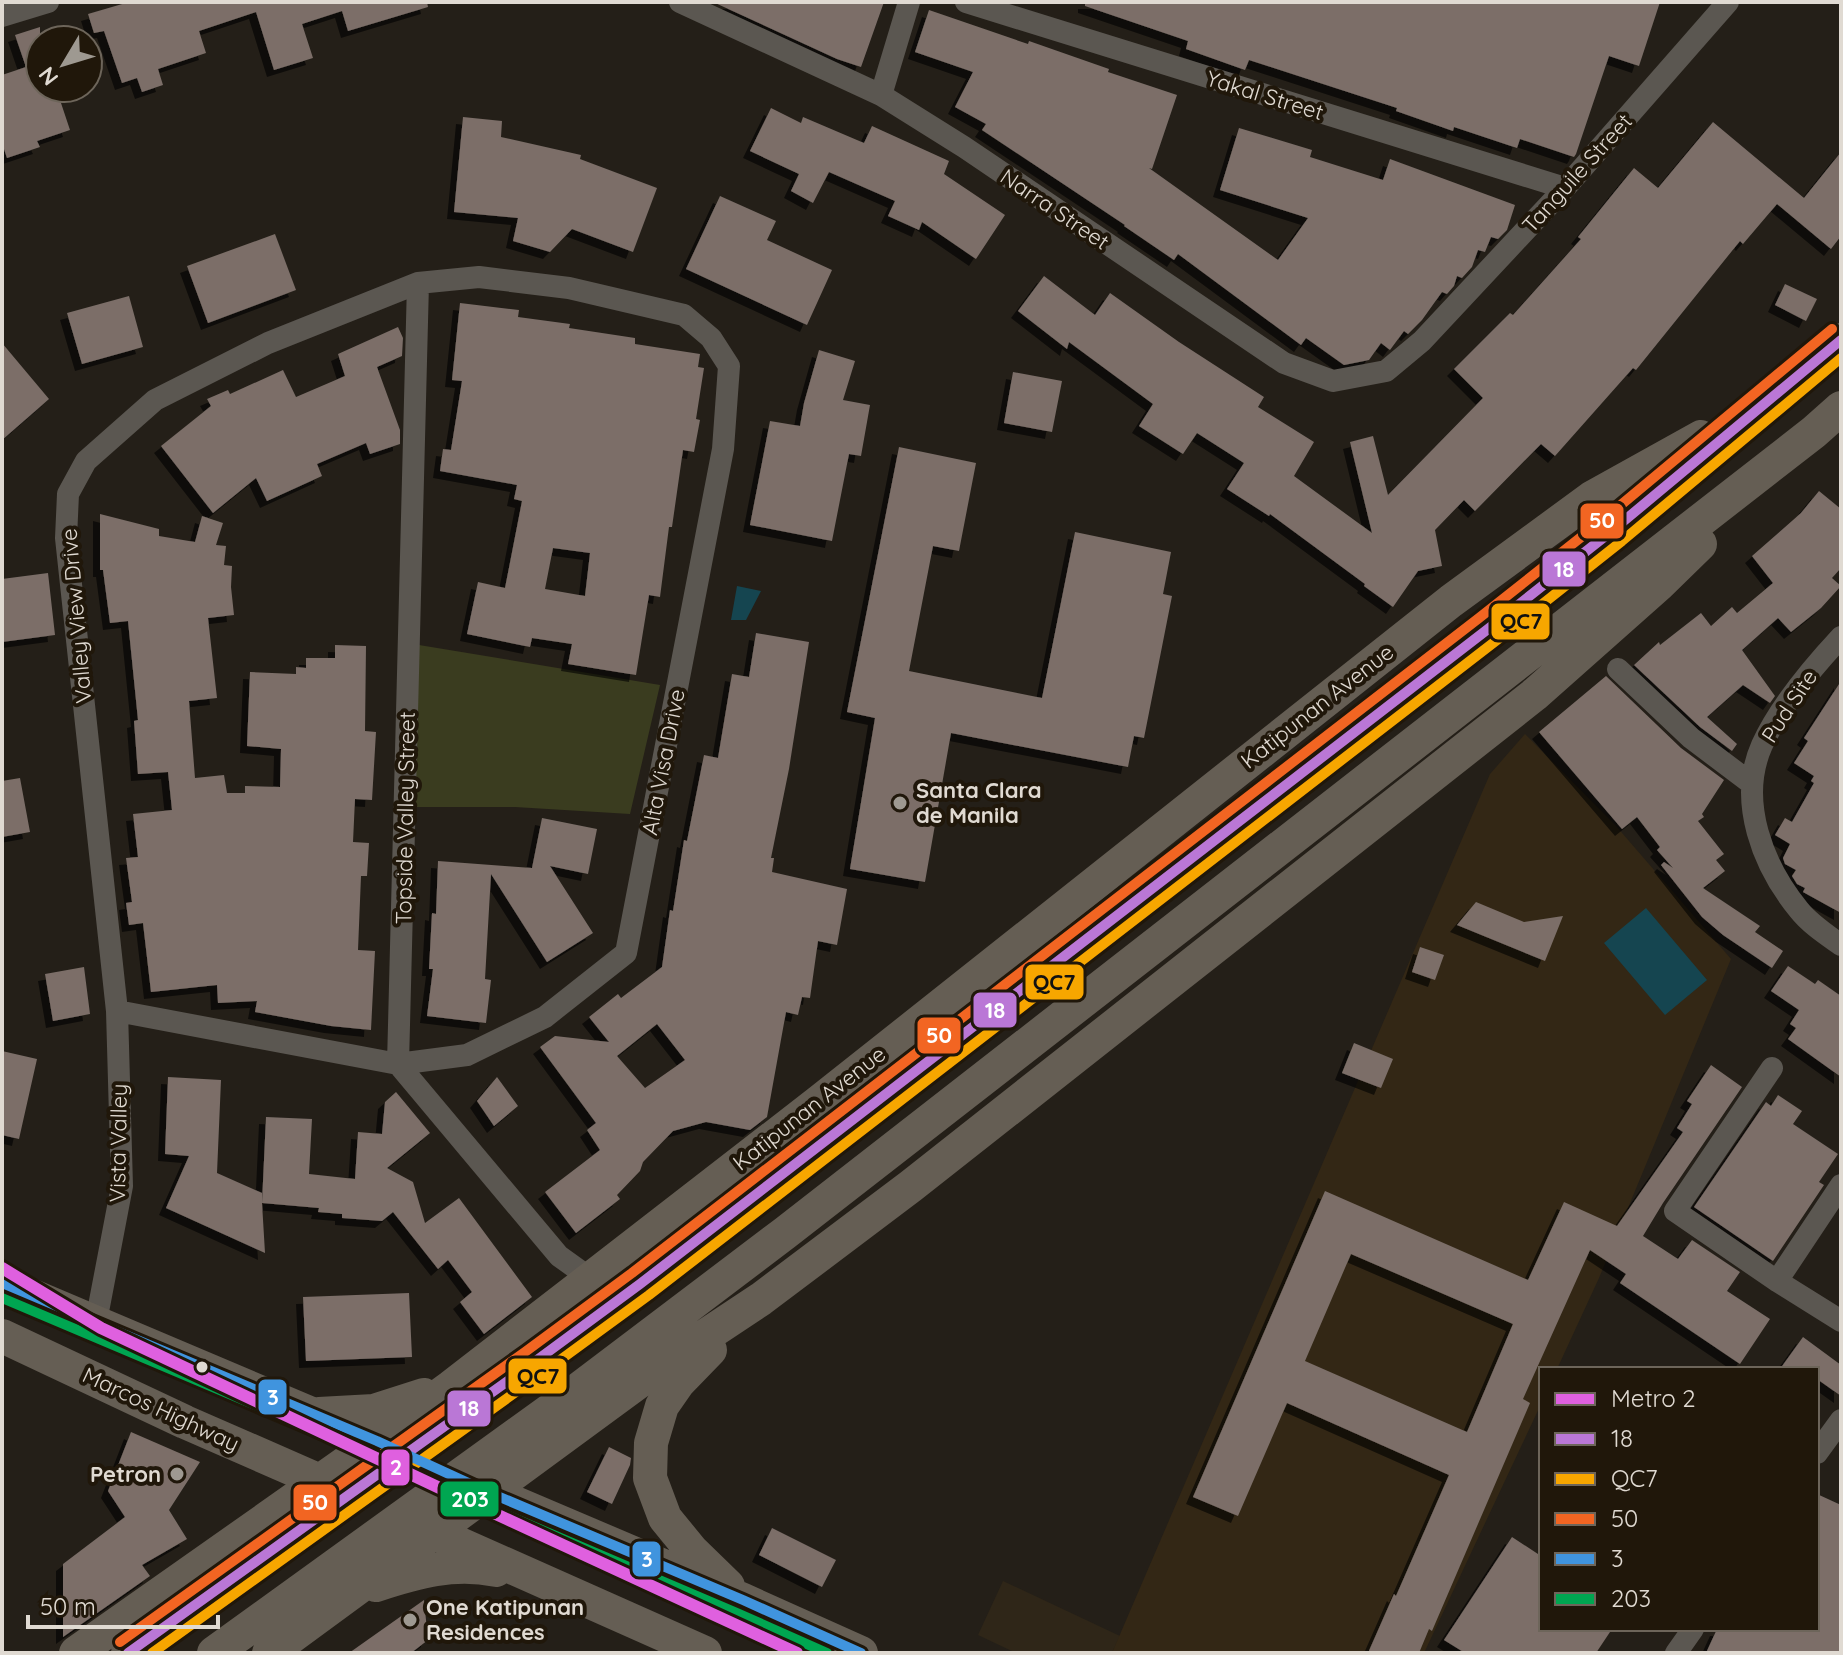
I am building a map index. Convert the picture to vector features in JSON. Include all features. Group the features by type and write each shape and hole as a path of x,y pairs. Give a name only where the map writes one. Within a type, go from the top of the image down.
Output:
{"main road":[{"name":"Katipunan Avenue","path":"76,1653 121,1639 533,1363 652,1275 1488,629 1613,530 1841,340"},
{"name":"Katipunan Avenue","path":"121,1639 320,1481 451,1387 819,1102 1451,601 1593,497 1774,396"},
{"path":"280,1649 433,1532 660,1366 761,1299 911,1186 1534,695 1658,585 1841,408"},
{"path":"214,1653 563,1401 760,1252 1814,432"},
{"path":"819,1102 832,1138 858,1168 874,1180 911,1186"},
{"path":"757,1149 788,1146 808,1149 827,1163 839,1184 846,1235"},
{"path":"591,1279 660,1366"},
{"path":"2,1283 377,1441 861,1653"},
{"path":"743,1600 692,1551 665,1518 650,1478 651,1443 662,1406 678,1383 761,1299"},
{"name":"Marcos Highway","path":"2,1336 185,1422 540,1579"},
{"path":"312,1414 374,1411 451,1387"},
{"path":"348,1595 413,1572 460,1566 487,1568 540,1579 705,1653"},
{"path":"121,1639 135,1653"}],"street":[{"path":"2,16 48,2"},
{"name":"Narra Street","path":"680,2 881,95 964,147 1284,363 1333,381 1386,371 1422,341"},
{"path":"881,95 909,2"},
{"name":"Yakal Street","path":"966,2 1565,188"},
{"name":"Tanguile Street","path":"1422,341 1565,188 1728,2"},
{"name":"Alta Visa Drive","path":"117,1011 398,1064 467,1055 545,1017 626,953 723,449 729,366 711,338 684,315 569,288 479,277 418,283"},
{"name":"Valley View Drive","path":"117,1011 66,538 68,494 86,461 155,400 268,343 418,283"},
{"name":"Topside Valley Street","path":"398,1064 418,283"},
{"name":"Pud Site","path":"1841,637 1817,662 1780,715 1761,747 1752,784 1757,837 1775,875 1800,912 1841,945"},
{"path":"1618,669 1691,738 1752,784"},
{"name":"Vista Valley","path":"96,1322 122,1186 117,1011"},
{"path":"398,1064 559,1256 591,1279"},
{"path":"1772,1068 1675,1211 1841,1321"},
{"path":"1777,1281 1841,1185"},
{"path":"1819,1450 1841,1420"},
{"path":"1676,1653 1692,1631"}],"shaded area":[{"path":"1525,734 1616,826 1731,959 1599,1278 1558,1367 1539,1367 1539,1408 1424,1653 1112,1653 1490,774"},
{"path":"1003,1581 1120,1636 1112,1653 1016,1653 978,1635"}],"green space":[{"path":"419,645 660,685 630,814 515,807 413,807"}],"water":[{"path":"737,586 761,591 746,620 731,620"},
{"path":"1646,908 1707,980 1665,1015 1604,943"}],"building":[{"path":"129,2 427,2 428,7 348,31 342,11 302,24 313,58 274,70 256,12 199,31 206,53 158,69 163,85 142,92 137,78 122,83 104,24 91,24 88,14"},
{"path":"713,2 884,2 861,67"},
{"path":"1085,2 1660,2 1639,66 1609,56 1574,157 1520,139 1517,148 1454,127 1453,131 1396,111 1397,108 1249,60 1245,70 1186,49 1188,41 1085,6"},
{"path":"929,10 1028,44 1029,41 1177,95 1152,169 1149,168 1278,260 1308,218 1220,190 1239,128 1312,150 1310,157 1383,180 1390,159 1515,205 1507,230 1498,239 1491,237 1485,252 1478,250 1472,267 1462,278 1457,276 1447,294 1442,292 1422,320 1408,334 1404,331 1390,350 1381,343 1369,360 1344,365 1306,338 1301,345 1178,254 1174,260 982,130 986,124 955,107 973,72 915,52"},
{"path":"24,32 24,61 15,35"},
{"path":"24,68 24,104 61,104 70,130 37,141 40,147 7,158 2,143 2,75"},
{"path":"771,108 801,123 803,117 864,143 872,126 949,161 944,174 1005,215 976,259 922,222 919,230 888,216 895,201 829,172 813,203 791,191 799,174 750,151"},
{"path":"463,117 502,121 501,137 581,155 580,159 657,188 633,252 572,229 550,252 513,241 518,218 454,212"},
{"path":"1713,122 1804,198 1841,152 1841,236 1831,249 1777,204 1743,244 1740,241 1636,370 1633,368 1555,456 1541,444 1475,511 1464,500 1435,530 1442,566 1418,571 1393,607 1270,514 1227,489 1244,463 1197,433 1183,454 1139,426 1153,404 1069,342 1067,349 1018,311 1044,276 1095,315 1110,293 1264,397 1258,407 1314,442 1294,476 1372,533 1350,442 1373,436 1388,495 1483,398 1454,369 1510,313 1513,315 1581,239 1578,237 1634,168 1658,188"},
{"path":"720,196 776,221 767,240 832,270 807,325 686,269"},
{"path":"275,234 296,290 208,323 187,266"},
{"path":"1785,284 1817,299 1806,321 1775,305"},
{"path":"129,296 143,347 82,364 67,313"},
{"path":"460,303 519,310 518,317 570,324 569,328 635,338 635,344 700,354 698,367 704,368 694,452 683,450 660,597 649,595 636,675 568,664 572,644 532,638 530,647 467,634 478,582 505,588 522,501 514,499 517,485 440,471 443,449 451,450 462,381 452,380","holes":["553,548 590,553 585,596 545,589"]},
{"path":"398,327 403,338 402,356 377,367 400,430 400,444 370,454 366,443 317,464 322,476 267,501 256,478 213,513 161,446 211,406 207,399 228,390 230,394 283,370 296,397 345,376 338,354"},
{"path":"2,343 49,399 2,440"},
{"path":"819,350 855,361 843,400 870,405 861,456 849,454 832,541 750,525 770,421 800,426"},
{"path":"1013,372 1062,381 1052,432 1004,423"},
{"path":"899,447 976,463 959,551 933,546 909,671 1042,698 1075,532 1171,552 1163,594 1172,596 1144,738 1134,736 1128,767 951,733 925,882 850,869 875,718 847,712"},
{"path":"1819,491 1841,509 1841,568 1832,578 1841,586 1821,608 1791,632 1778,618 1742,650 1775,696 1770,703 1743,685 1707,717 1737,744 1732,751 1700,727 1634,665 1659,642 1660,645 1701,613 1711,626 1732,607 1737,613 1773,583 1752,556 1801,513"},
{"path":"100,514 159,529 159,536 195,542 202,516 223,523 216,545 226,546 224,565 232,566 234,615 208,618 217,698 189,701 195,778 224,775 227,793 245,793 245,786 280,787 281,749 247,746 250,672 296,674 296,667 306,668 306,658 335,658 335,645 366,646 365,731 376,732 372,800 355,799 353,842 369,843 367,876 361,876 358,950 375,951 371,1030 255,1012 257,1001 218,1003 217,985 151,992 143,923 129,925 126,903 132,902 126,858 138,857 133,814 172,810 168,772 138,774 134,721 138,720 128,621 110,623 103,570 100,570"},
{"path":"48,573 55,635 2,642 2,579"},
{"path":"756,633 809,642 771,858 774,858 772,872 847,889 837,945 818,941 810,998 802,997 798,1015 786,1012 767,1117 750,1130 706,1122 673,1131 617,1195 620,1199 576,1233 545,1192 600,1150 587,1130 596,1123 540,1047 555,1036 609,1042 589,1017 618,994 621,998 662,967 670,910 673,911 684,840 687,841 704,755 718,758 732,674 749,677","holes":["657,1024 685,1060 645,1088 617,1056"]},
{"path":"1606,676 1681,748 1724,780 1702,814 1704,817 1698,821 1724,854 1716,860 1725,871 1703,888 1760,926 1755,932 1783,951 1772,968 1702,917 1661,865 1664,862 1673,868 1657,850 1660,847 1637,817 1622,829 1539,732"},
{"path":"1841,681 1841,913 1803,892 1805,888 1797,884 1792,876 1796,870 1785,864 1783,858 1790,844 1775,835 1785,818 1792,822 1814,783 1811,781 1814,776 1794,763 1808,741 1804,738"},
{"path":"20,778 30,832 2,837 2,781"},
{"path":"542,818 597,829 588,874 550,866 593,933 547,962 491,874 485,979 491,980 486,1023 427,1016 433,969 429,969 432,913 436,914 438,861 532,868"},
{"path":"1476,902 1524,922 1563,916 1545,961 1457,925"},
{"path":"1420,947 1444,955 1435,980 1412,972"},
{"path":"1788,966 1815,984 1818,980 1841,996 1841,1077 1788,1039 1796,1028 1790,1024 1799,1010 1771,991"},
{"path":"84,967 90,1014 53,1021 45,974"},
{"path":"1354,1043 1393,1059 1381,1088 1342,1073"},
{"path":"2,1051 37,1059 19,1139 2,1135"},
{"path":"1711,1065 1742,1087 1643,1236 1678,1259 1692,1240 1740,1272 1727,1291 1770,1319 1740,1364 1620,1283 1626,1274 1590,1250 1523,1399 1530,1403 1432,1631 1429,1629 1419,1653 1368,1653 1449,1475 1287,1403 1238,1516 1193,1497 1325,1191 1528,1280 1564,1202 1617,1226 1683,1132 1677,1128 1692,1104 1687,1101","holes":["1351,1254 1513,1324 1467,1432 1305,1361"]},
{"path":"168,1077 221,1080 217,1173 262,1193 265,1253 166,1208 189,1156 165,1154"},
{"path":"497,1077 518,1106 494,1126 477,1101"},
{"path":"396,1092 430,1133 387,1168 413,1182 425,1223 459,1198 532,1297 484,1334 460,1302 472,1292 448,1260 438,1269 393,1212 382,1221 342,1218 342,1214 318,1212 319,1208 262,1203 266,1117 312,1119 309,1174 355,1179 358,1132 382,1134 385,1102"},
{"path":"1778,1095 1802,1111 1793,1124 1838,1154 1819,1182 1824,1185 1773,1261 1694,1207 1766,1102 1771,1106"},
{"path":"409,1293 412,1357 306,1361 303,1297"},
{"path":"1803,1337 1841,1365 1841,1396 1819,1380 1819,1367 1781,1367"},
{"path":"131,1432 200,1462 169,1510 187,1539 142,1565 150,1576 63,1637 63,1564 125,1517 108,1491"},
{"path":"609,1447 631,1458 612,1504 587,1492"},
{"path":"1819,1495 1841,1505 1841,1653 1706,1653 1716,1631 1819,1631"},
{"path":"772,1528 836,1560 822,1587 759,1555"},
{"path":"1512,1537 1539,1555 1539,1631 1611,1631 1596,1653 1465,1653 1444,1640"},
{"name":"One Katipunan Residences","path":"424,1600 428,1640 411,1653 349,1653"}],"metro line":[{"name":"2","path":"2,1268 101,1328 797,1653"}],"transit line":[{"name":"50","path":"120,1642 632,1273 1479,618 1604,519 1832,329"},
{"name":"18","path":"128,1653 640,1284 1488,629 1613,530 1841,340"},
{"name":"QC7","path":"152,1653 649,1295 1497,640 1622,541 1841,358"},
{"name":"3","path":"2,1283 377,1441 861,1653"},
{"name":"203","path":"2,1298 371,1454 827,1653"}],"place":[{"name":"Santa Clara de Manila","path":"900,803"},
{"name":"Petron","path":"177,1474"},
{"name":"One Katipunan Residences","path":"410,1620"}]}
